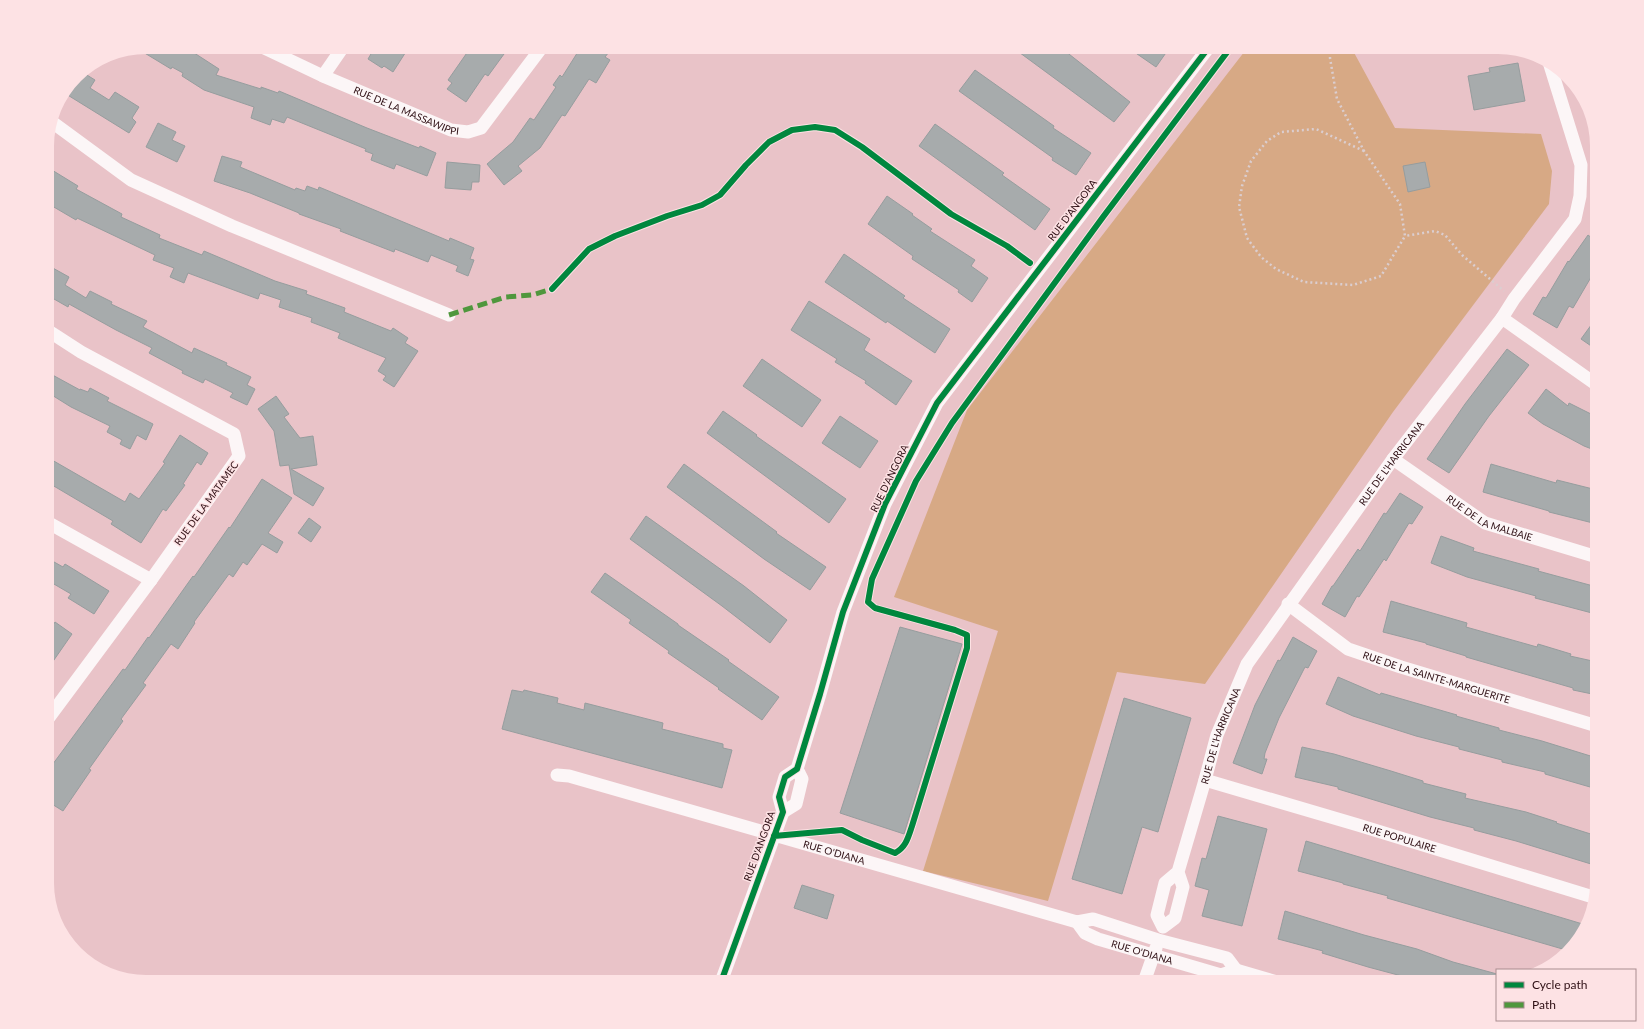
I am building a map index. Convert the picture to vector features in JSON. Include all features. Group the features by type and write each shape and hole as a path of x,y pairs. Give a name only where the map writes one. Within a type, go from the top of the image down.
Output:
{"street":[{"name":"RUE DE LA MASSAWIPPI","path":"277,54 323,76 451,130 468,132 481,128 537,54"},
{"path":"323,76 338,54"},
{"name":"RUE D'ANGORA","path":"724,975 783,812 779,797 785,777 797,769 843,612 885,504 937,403 1204,54"},
{"name":"RUE DE L'HARRICANA","path":"1163,927 1157,914 1165,883 1178,872 1217,735 1247,664 1288,604 1393,459 1502,318 1514,299 1575,219 1580,196 1581,165 1552,72"},
{"path":"56,125 131,180 232,226 449,315"},
{"path":"1502,318 1590,380"},
{"name":"RUE DE LA MATAMEC","path":"54,335 81,352 234,434 239,456 54,710"},
{"name":"RUE DE LA MALBAIE","path":"1393,459 1485,523 1590,555"},
{"path":"54,526 150,580"},
{"name":"RUE DE LA SAINTE-MARGUERITE","path":"1288,604 1348,649 1401,667 1590,724"},
{"name":"RUE D'ANGORA","path":"783,812 796,804 802,780 797,769"},
{"name":"RUE O'DIANA","path":"563,776 1077,922 1093,919 1158,940 1227,958 1236,970"},
{"name":"RUE POPULAIRE","path":"1205,780 1589,896"},
{"name":"RUE DE L'HARRICANA","path":"1147,975 1163,927 1175,918 1183,887 1178,872"},
{"name":"RUE O'DIANA","path":"1077,922 1085,933 1115,945 1221,975 1236,970 1253,975"}],"path":[{"path":"1330,54 1337,99 1364,151 1400,204 1405,236 1381,276 1353,285 1304,282 1276,269 1261,257 1247,238 1239,207 1242,186 1251,161 1268,141 1281,132 1316,129 1364,151"},
{"path":"1405,236 1435,231 1446,235 1462,256 1495,285 1514,299"}],"shaded area":[{"path":"1243,54 1355,54 1395,128 1541,134 1552,171 1549,204 1393,412 1205,684 1117,672 1048,901 923,871 998,631 894,597 967,410"}],"building":[{"path":"146,54 196,54 219,69 216,75 261,89 261,87 278,93 279,91 367,128 436,153 427,176 396,164 394,169 371,160 373,154 365,151 366,149 287,117 284,123 272,119 270,125 251,118 254,107 204,90 182,76 183,73 172,67 171,69"},
{"path":"371,54 405,54 393,72 384,66 382,68 368,59"},
{"path":"466,54 504,54 488,76 485,74 466,102 447,89 452,83 448,80"},
{"path":"577,54 607,54 605,57 610,60 596,83 589,79 565,116 562,115 540,148 518,166 522,171 504,185 487,164 513,142 530,118 534,120 556,87 553,85 560,75 562,77"},
{"path":"1022,54 1069,54 1130,102 1114,122"},
{"path":"1137,54 1165,54 1156,67"},
{"path":"1518,63 1525,101 1474,110 1468,76 1490,72 1489,68"},
{"path":"975,70 1054,126 1053,128 1091,153 1076,175 1052,160 1053,158 959,91"},
{"path":"87,75 95,80 90,88 109,100 115,92 139,107 132,118 136,122 129,133 69,96 85,77"},
{"path":"158,123 176,132 172,140 185,146 177,162 146,147"},
{"path":"935,124 1004,173 1002,175 1050,209 1035,230 919,146"},
{"path":"222,156 242,162 240,167 295,190 296,188 305,191 307,186 318,190 319,187 449,241 450,238 474,248 470,259 474,260 468,276 456,271 458,266 431,255 428,262 395,249 394,252 250,193 214,181"},
{"path":"447,162 480,165 479,182 472,182 471,190 445,188"},
{"path":"1425,162 1430,187 1408,192 1403,166"},
{"path":"54,171 78,186 76,189 122,214 121,217 160,235 159,238 202,255 204,251 275,281 307,291 306,294 345,308 344,312 391,331 393,328 408,338 405,343 418,351 394,387 383,380 386,376 378,371 386,358 338,338 340,333 311,322 312,318 279,307 281,300 260,293 258,299 188,273 184,283 170,277 174,268 153,260 155,255 77,218 76,220 54,207"},
{"path":"887,196 932,229 930,231 975,260 971,266 988,278 972,302 958,292 959,290 912,259 913,256 868,224"},
{"path":"1588,235 1590,237 1590,279 1573,308 1569,306 1557,328 1533,314 1543,297 1546,298 1568,261 1569,262"},
{"path":"844,254 905,296 903,298 950,329 935,353 887,321 886,323 825,282"},
{"path":"54,269 69,277 65,285 86,298 90,291 112,302 111,304 147,321 143,327 192,353 194,348 227,363 226,365 251,377 247,385 255,389 247,405 230,397 233,393 205,379 203,383 182,373 183,371 149,353 152,348 69,304 68,307 54,299"},
{"path":"809,301 870,339 864,350 912,381 896,405 865,383 866,381 835,362 837,359 791,330"},
{"path":"1590,327 1590,345 1581,339"},
{"path":"1507,349 1529,365 1489,416 1449,473 1427,459 1465,404"},
{"path":"762,359 821,400 802,427 743,386"},
{"path":"54,376 80,390 88,392 90,388 109,398 107,401 153,424 146,440 137,435 130,449 120,444 122,440 107,432 110,426 71,407 54,396"},
{"path":"1546,389 1568,406 1569,403 1590,414 1590,448 1543,424 1528,413"},
{"path":"276,396 289,414 284,417 300,438 313,436 317,465 291,469 324,488 313,506 294,494 289,465 280,466 274,431 258,409"},
{"path":"723,411 846,499 829,523 707,433"},
{"path":"840,416 878,441 860,468 822,443"},
{"path":"180,435 208,453 201,465 197,462 183,484 185,485 166,511 163,509 141,543 111,524 113,521 54,486 54,461 125,502 130,493 139,499 165,463 163,462"},
{"path":"684,464 777,532 776,533 826,567 810,590 764,559 667,487"},
{"path":"1491,464 1556,483 1557,480 1590,488 1590,522 1549,512 1483,492"},
{"path":"262,479 292,498 268,533 283,542 277,553 262,544 247,565 243,562 233,577 229,574 194,622 195,623 178,649 171,644 143,683 146,685 121,719 123,721 89,769 91,770 63,811 54,805 54,763 123,669 125,670 148,637 149,638 229,527 230,528"},
{"path":"1400,493 1423,507 1412,524 1409,523 1386,561 1384,559 1359,597 1357,596 1345,617 1322,604 1332,586 1358,549 1360,551 1384,513 1386,514"},
{"path":"646,516 744,586 787,620 770,643 630,539"},
{"path":"309,518 321,527 311,542 298,533"},
{"path":"1441,536 1474,548 1473,551 1590,585 1590,612 1535,598 1536,596 1467,577 1431,563"},
{"path":"54,562 63,567 65,564 109,591 94,614 68,598 71,594 54,584"},
{"path":"605,573 779,697 762,720 668,653 669,651 629,623 631,620 591,592"},
{"path":"1391,601 1467,623 1466,627 1537,647 1538,644 1571,654 1570,656 1590,660 1590,694 1573,690 1573,688 1466,657 1426,643 1383,632"},
{"path":"55,622 72,634 54,660"},
{"path":"900,627 962,644 904,834 840,813"},
{"path":"1293,637 1317,651 1308,668 1305,667 1279,718 1265,753 1264,759 1267,759 1262,774 1233,763 1255,705 1278,660 1280,661"},
{"path":"1338,677 1380,695 1381,693 1457,715 1456,716 1499,728 1499,730 1590,756 1590,787 1545,774 1545,772 1502,762 1502,760 1459,749 1459,747 1416,736 1353,716 1326,704"},
{"path":"512,690 523,692 524,690 558,698 557,703 584,710 585,703 663,723 662,729 723,744 723,748 732,750 722,788 502,729"},
{"path":"1124,698 1191,718 1158,832 1142,827 1122,894 1072,879"},
{"path":"1302,747 1334,754 1423,781 1423,783 1466,794 1465,798 1526,812 1590,834 1590,864 1474,830 1474,828 1430,817 1338,789 1338,787 1295,777"},
{"path":"1218,816 1267,829 1242,926 1202,916 1209,890 1195,886 1202,858 1206,859"},
{"path":"1306,841 1581,923 1571,939 1562,949 1387,898 1388,896 1298,871"},
{"path":"802,885 834,895 827,919 794,908"},
{"path":"1285,911 1364,935 1417,949 1453,962 1496,974 1496,975 1398,975 1322,953 1323,951 1278,939"}],"marked path":[{"path":"449,315 506,297 532,295 552,289"}],"cycle path":[{"path":"724,975 783,812 779,797 785,777 797,769 843,612 885,504 937,403 1204,54"},
{"path":"774,836 842,830 862,840 895,853 899,851 906,842 967,648 967,635 955,630 875,608 868,602 872,579 916,481 952,423 1103,217 1226,54"},
{"path":"552,289 589,249 615,236 667,216 702,205 720,195 746,165 769,142 792,130 815,127 835,130 862,147 951,214 1007,246 1030,263"}]}
